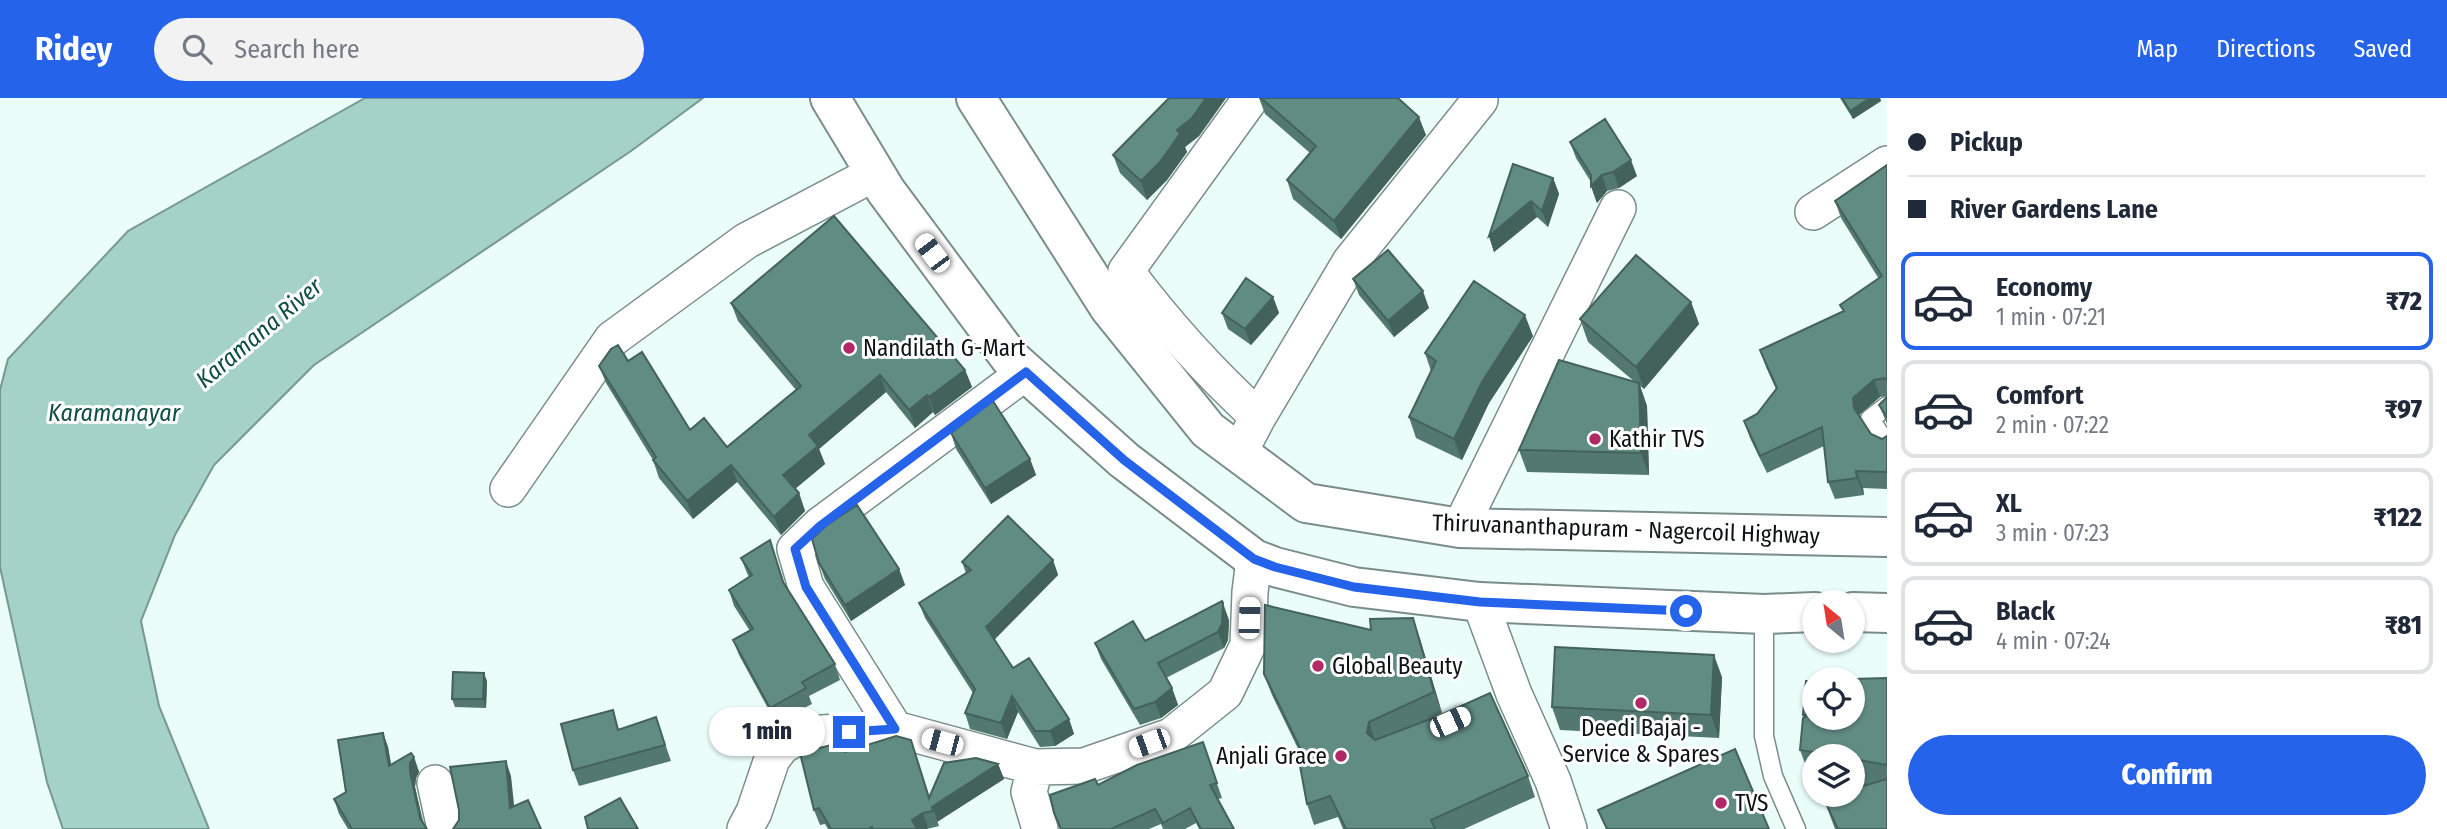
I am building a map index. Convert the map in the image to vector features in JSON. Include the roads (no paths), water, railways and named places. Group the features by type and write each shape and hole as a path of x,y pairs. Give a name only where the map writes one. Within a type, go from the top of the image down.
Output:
{"main road":[{"path":"830,98 880,182 1010,358 1124,460 1254,559 1354,587 1480,602 1764,614 1802,613"},
{"name":"Thiruvananthapuram - Nagercoil Highway","path":"977,100 1109,307 1208,430 1306,503 1460,527 1887,537"},
{"path":"1866,612 1887,613"}],"street":[{"path":"1251,98 1126,271 1162,319 1209,371 1258,417"},
{"path":"1239,453 1350,262 1480,100"},
{"path":"1813,212 1887,164"},
{"path":"508,489 612,339 746,241 880,182"},
{"path":"1460,527 1618,208"},
{"path":"895,729 806,587 795,549 820,526 1026,372"},
{"path":"745,829 754,812 772,759 782,746 803,734 895,729 1035,767 1084,766 1171,736 1225,693 1248,645 1254,559"},
{"path":"1480,602 1508,696 1553,781 1569,829"},
{"path":"1035,767 1029,792 1040,829"},
{"path":"435,783 445,829"}],"lane":[{"path":"1887,407 1870,419 1887,445"},
{"path":"1764,614 1764,736 1773,776 1796,829"}],"water":[{"name":"Karamanayar","path":"365,98 703,98 631,151 314,365 214,465 175,535 141,621 159,706 209,829 63,829 47,782 0,567 0,390 8,359 128,231"}],"place":[{"name":"Nandilath G-Mart","path":"849,348"},
{"name":"Kathir TVS","path":"1595,439"},
{"name":"Global Beauty","path":"1318,666"},
{"name":"Deedi Bajaj - Service & Spares","path":"1641,703"},
{"name":"Anjali Grace","path":"1341,756"},
{"name":"TVS","path":"1721,803"}],"water label":[{"name":"Karamana River","path":"259,333"}]}
